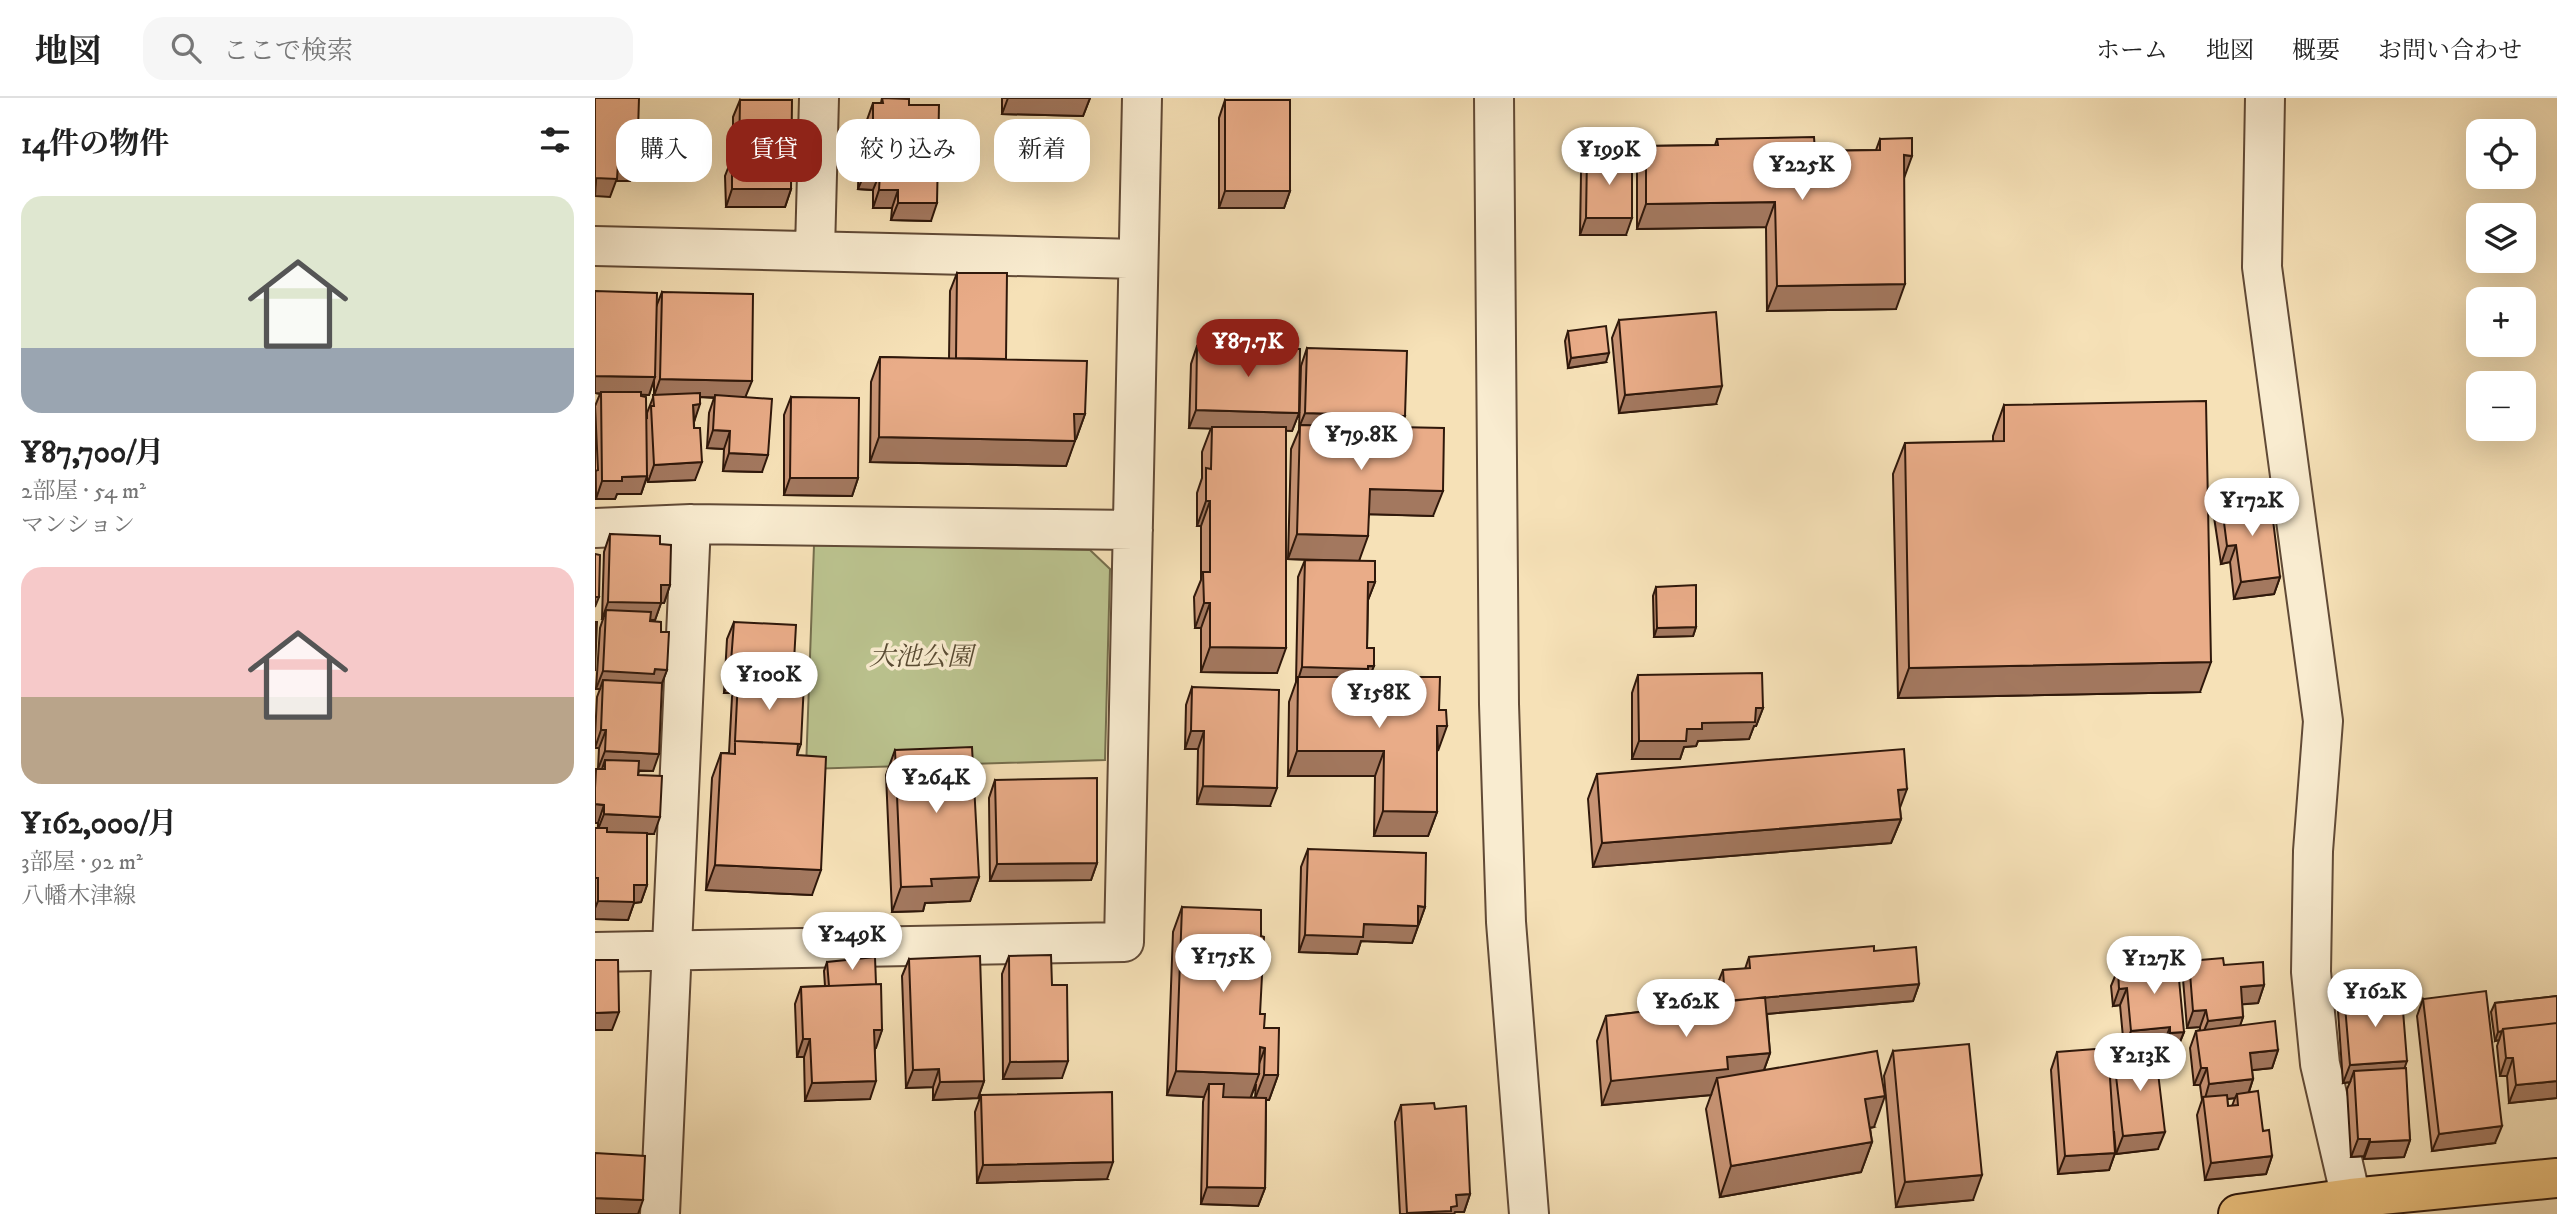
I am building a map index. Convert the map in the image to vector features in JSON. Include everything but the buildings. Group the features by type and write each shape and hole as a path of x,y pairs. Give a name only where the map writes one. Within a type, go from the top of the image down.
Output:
{"main road":[{"path":"2238,1214 2351,1198 2557,1178"}],"street":[{"path":"815,250 819,98"},
{"path":"595,952 1124,942 1142,98"},
{"path":"1494,98 1499,704 1506,922 1529,1214"},
{"path":"2265,98 2262,267 2323,721 2312,850 2311,972 2320,1064 2351,1198"},
{"path":"595,246 1138,259"},
{"path":"595,527 691,524 1133,530"},
{"path":"660,1214 691,524"}],"green space":[{"name":"大池公園","path":"814,545 1090,550 1110,569 1105,760 806,769"}]}
